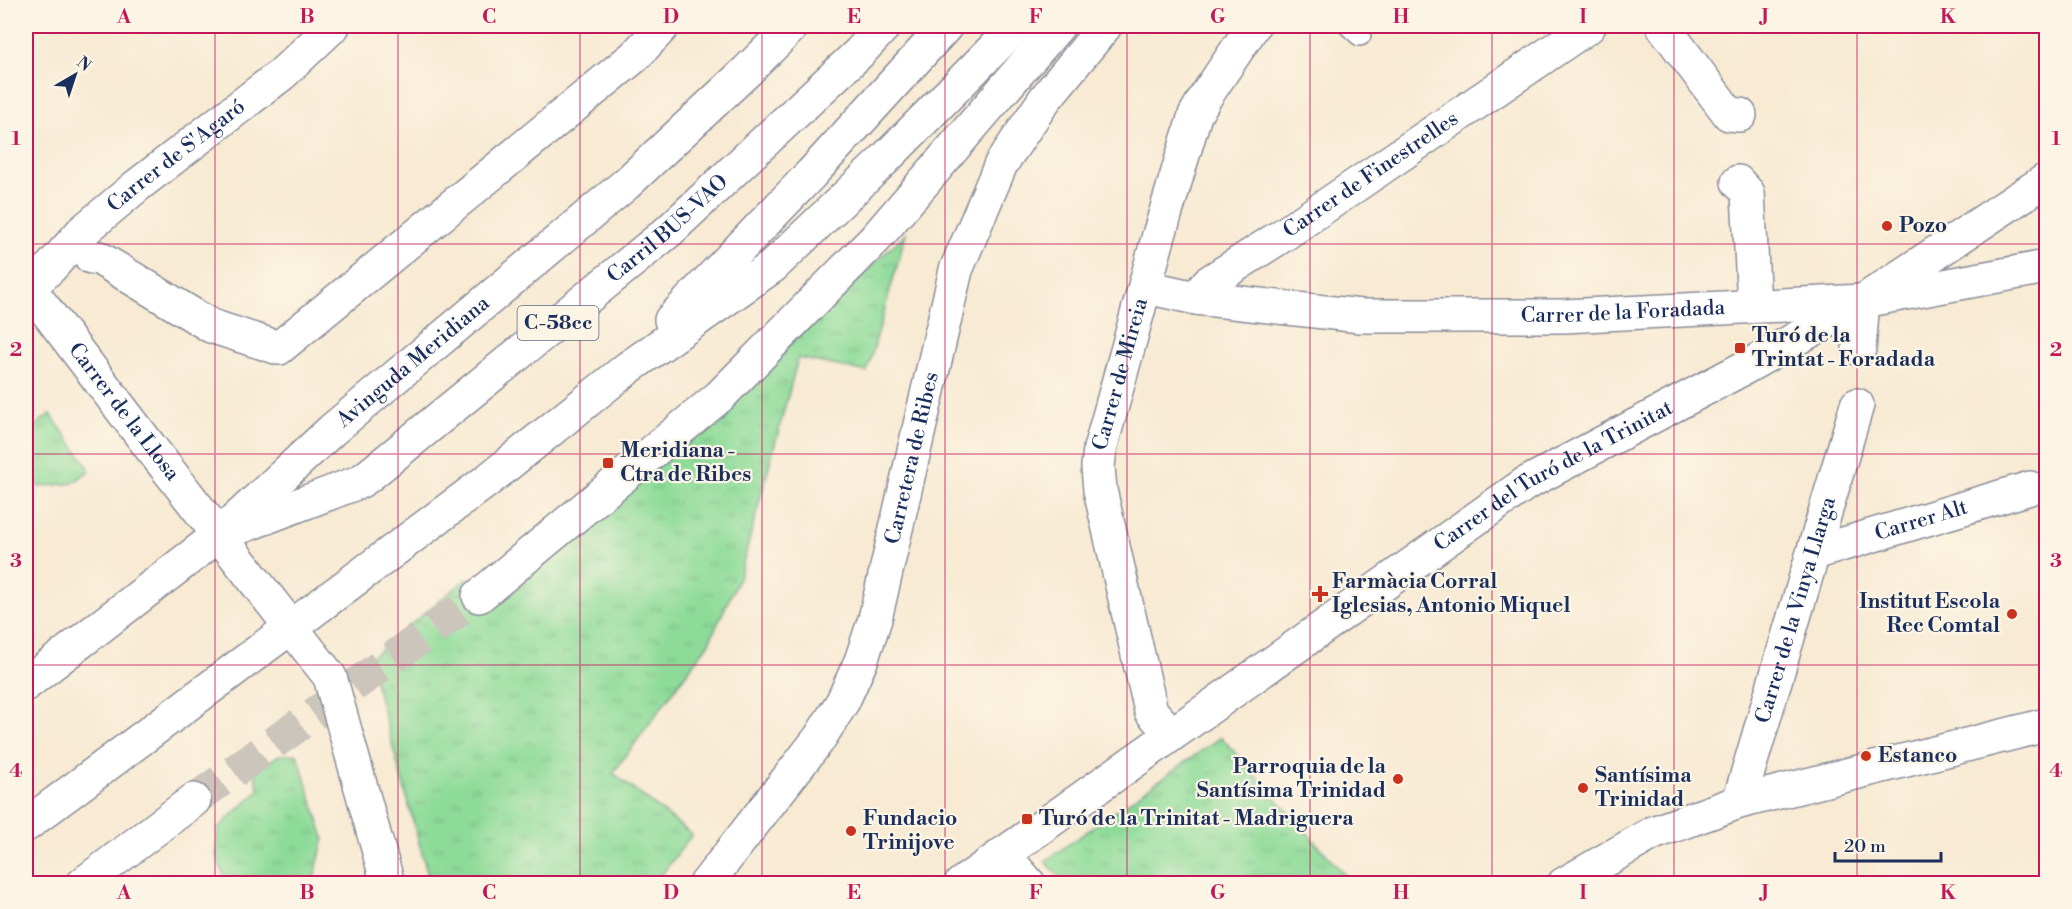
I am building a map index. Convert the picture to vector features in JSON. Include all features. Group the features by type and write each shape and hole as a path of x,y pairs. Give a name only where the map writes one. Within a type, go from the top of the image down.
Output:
{"main road":[{"name":"Carrer de S'Agaró","path":"28,289 82,232 138,185 282,74 333,26"},
{"path":"91,257 99,258 211,326 279,348 636,56 663,26"},
{"name":"Avinguda Meridiana","path":"26,684 219,535 332,430 626,184 792,26"},
{"name":"Carril BUS-VAO","path":"219,535 367,477 669,231 859,53 884,26"},
{"path":"628,368 812,173 946,26"},
{"path":"26,825 488,480 628,368 773,266 884,160 1016,26"},
{"path":"479,596 720,396 875,239 1058,26"},
{"name":"Carretera de Ribes","path":"706,884 819,739 848,691 875,619 956,270 1001,164 1045,99 1105,26"},
{"name":"Carrer de Mireia","path":"1171,734 1151,711 1100,490 1098,466 1100,449 1123,362 1195,115 1253,26"},
{"name":"Carrer de Finestrelles","path":"1196,298 1208,283 1283,235 1589,26"},
{"path":"1663,26 1734,115"},
{"name":"Carrer del Turó de la Trinitat","path":"961,884 1525,483 1746,367 1863,301 2046,180"},
{"path":"1746,185 1754,305"},
{"name":"Carrer de la Foradada","path":"1196,298 1361,316 1564,316 1863,301 2046,267"},
{"path":"1146,287 1196,298"},
{"name":"Carrer de la Llosa","path":"28,289 330,677 388,884"},
{"path":"1862,346 1863,301"},
{"name":"Carrer de la Vinya Llarga","path":"1739,802 1859,409"},
{"name":"Carrer Alt","path":"1814,553 2030,488"},
{"path":"1564,884 1653,833 1739,802 2046,725"},
{"path":"83,884 194,800"},
{"path":"1003,854 1029,884"}],"green space":[{"path":"906,233 867,372 798,358 739,578 708,644 613,773 692,835 655,883 430,883 369,659 466,579 497,606 733,399"},
{"path":"50,414 88,466 89,471 73,483 39,487 34,482 29,468 28,431"},
{"path":"1221,737 1352,883 1065,883 1045,861"},
{"path":"297,754 324,838 313,883 227,883 216,856 218,828 259,790 254,771 279,755"}],"tunnel":[{"path":"194,800 479,596"}],"place":[{"name":"Pozo","path":"1887,226"},
{"name":"Turó de la Trintat - Foradada","path":"1740,348"},
{"name":"Meridiana - Ctra de Ribes","path":"608,463"},
{"name":"Farmàcia Corral Iglesias, Antonio Miquel","path":"1320,594"},
{"name":"Institut Escola Rec Comtal","path":"2012,614"},
{"name":"Estanco","path":"1866,756"},
{"name":"Parroquia de la Santísima Trinidad","path":"1398,779"},
{"name":"Santísima Trinidad","path":"1583,788"},
{"name":"Turó de la Trinitat - Madriguera","path":"1027,819"},
{"name":"Fundacio Trinijove","path":"851,831"}]}
